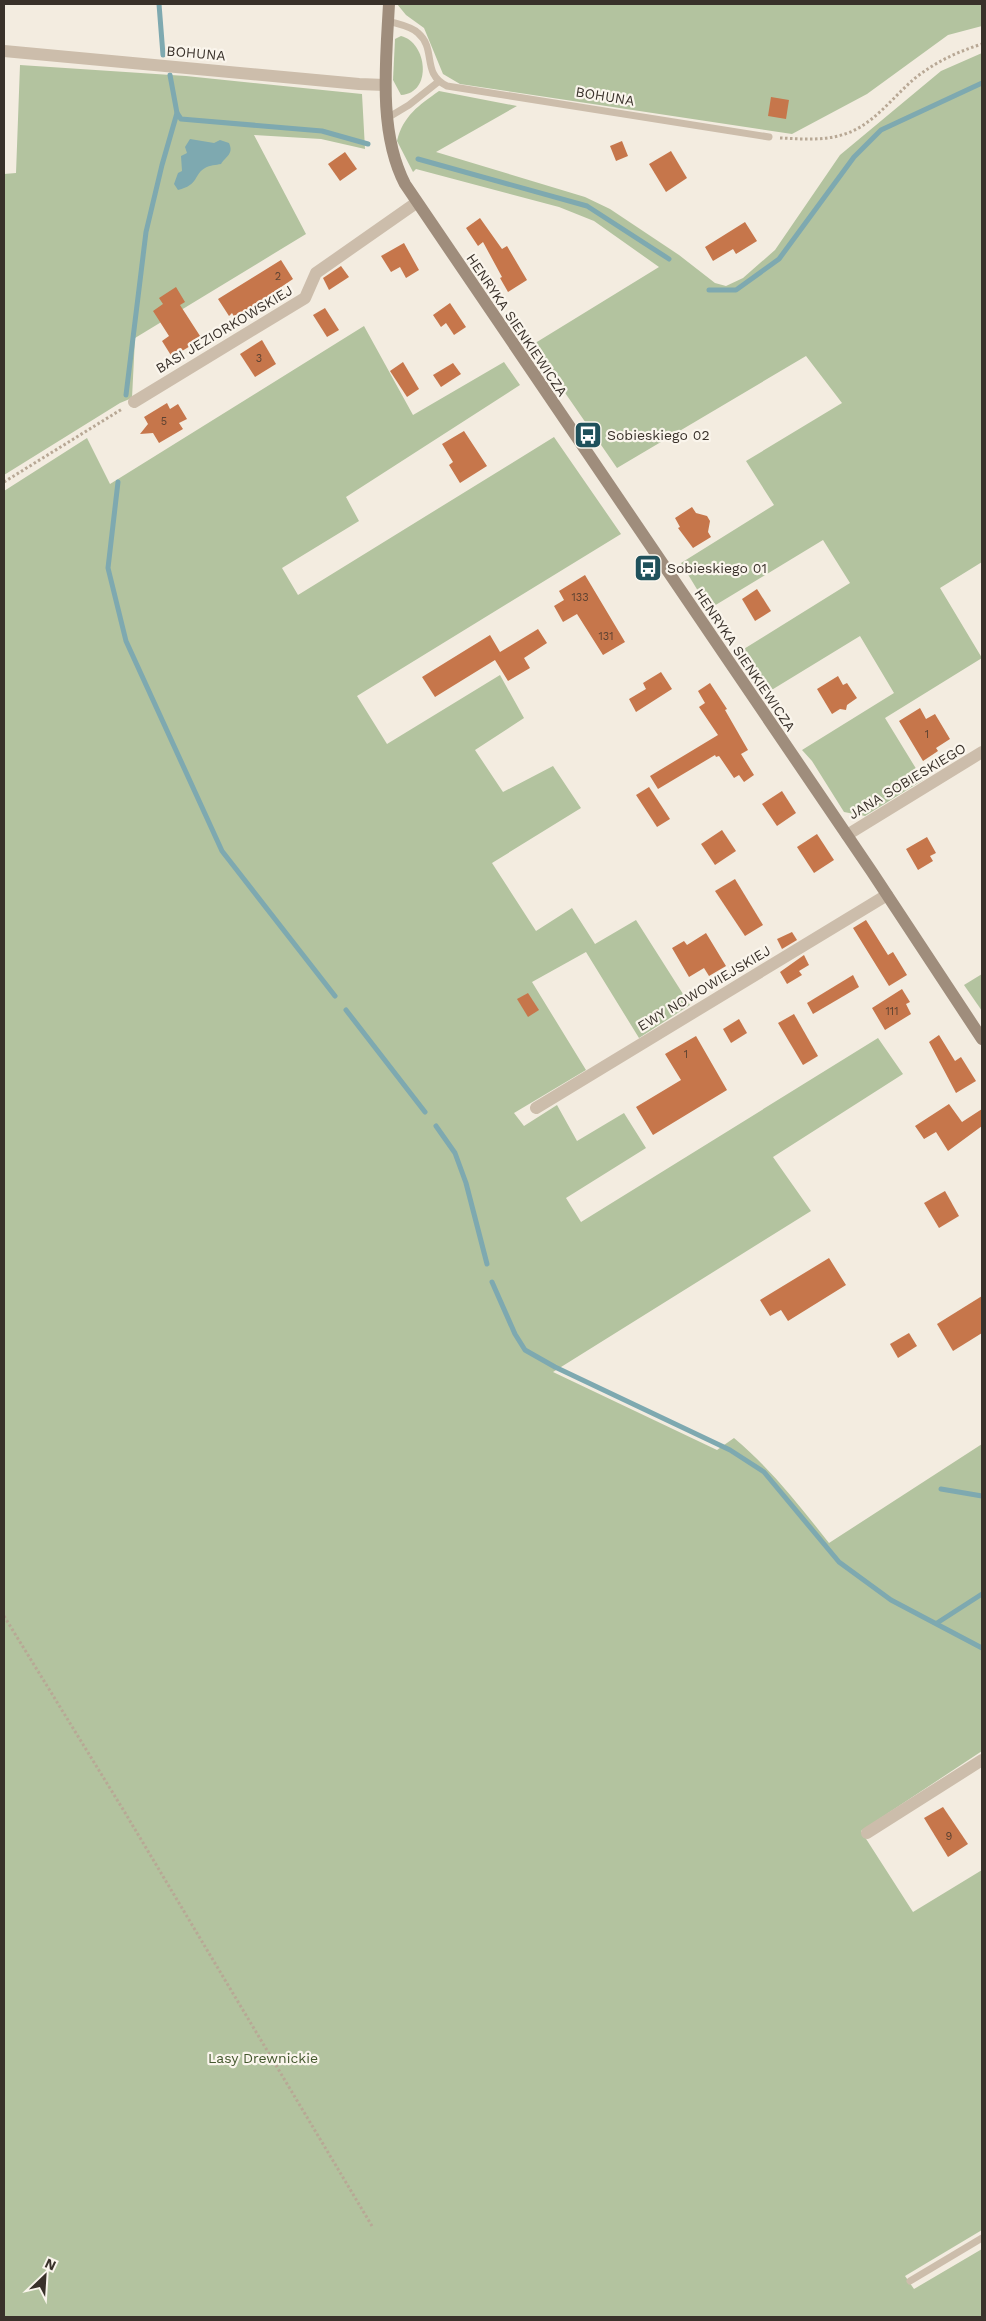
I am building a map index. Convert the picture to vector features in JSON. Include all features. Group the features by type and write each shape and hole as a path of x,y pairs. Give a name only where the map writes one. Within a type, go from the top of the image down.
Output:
{"street":[{"name":"HENRYKA SIENKIEWICZA","path":"389,4 385,85 393,157 397,169 416,203 847,835 982,1037"},
{"name":"BOHUNA","path":"4,51 385,85"},
{"name":"BASI JEZIORKOWSKIEJ","path":"134,402 305,298 316,273 416,203"},
{"name":"JANA SOBIESKIEGO","path":"847,835 982,752"},
{"name":"EWY NOWOWIEJSKIEJ","path":"536,1108 887,895"},
{"path":"867,1833 982,1760"}],"lane":[{"path":"388,21 408,27 420,34 429,48 433,76 438,82 409,105 388,117"},
{"name":"BOHUNA","path":"438,82 447,86 769,137"},
{"path":"910,2281 982,2238"}],"path":[{"path":"769,137 815,140 845,134 876,116 913,80 935,63 960,51 982,44"},
{"path":"4,482 134,402"},
{"path":"4,1616 129,1819 372,2226"}],"green space":[{"path":"397,4 982,4 982,26 948,35 867,94 792,134 460,84 443,74 424,28 406,15"},
{"path":"401,36 410,40 416,47 423,67 422,77 418,86 411,92 401,95 393,80 395,39"},
{"path":"982,53 982,562 940,588 982,658 885,718 923,780 865,816 844,812 812,761 802,750 894,693 860,636 765,694 739,652 850,583 823,540 709,609 681,563 774,505 746,461 842,403 806,356 617,468 532,345 659,267 594,221 559,207 416,169 413,172 397,141 403,125 413,112 439,91 517,106 436,152 585,197 610,209 679,255 715,283 726,286 743,278 775,250 840,155 941,71"},
{"path":"20,65 186,76 362,94 365,149 321,139 254,135 306,234 135,338 132,398 120,403 4,475 4,174 16,173"},
{"name":"Lasy Drewnickie","path":"364,326 413,415 504,362 520,385 346,497 359,521 282,568 298,595 554,437 621,534 357,696 387,744 500,675 524,718 475,750 503,792 553,766 581,808 492,863 536,931 572,908 595,944 636,920 690,1005 639,1038 586,952 532,982 586,1070 514,1113 524,1126 557,1105 577,1141 624,1113 646,1148 566,1198 581,1222 878,1038 903,1074 773,1157 811,1211 553,1372 717,1450 734,1438 796,1501 829,1543 982,1444 982,1751 861,1831 913,1912 982,1870 982,2230 905,2276 914,2289 982,2249 982,2317 4,2317 4,491 87,438 110,484"},
{"path":"982,974 982,1011 964,985"}],"water":[{"path":"190,139 214,143 220,140 229,143 231,150 221,164 205,168 190,185 178,190 174,184 178,173 182,171 181,156 187,153 185,147"}],"building":[{"path":"771,97 789,100 786,119 768,116"},
{"path":"622,141 628,156 616,161 610,146"},
{"path":"671,151 687,178 666,192 649,164"},
{"path":"345,152 357,169 340,181 328,164"},
{"path":"480,218 502,249 507,246 527,280 508,292 483,242 478,246 466,228"},
{"path":"745,222 757,241 736,254 733,249 713,261 705,247"},
{"path":"404,243 419,270 406,278 400,267 391,272 381,256"},
{"path":"281,260 293,279 235,318 232,313 229,316 218,299"},
{"path":"341,266 349,277 329,290 323,278"},
{"path":"176,287 185,302 180,305 202,339 172,357 162,341 169,336 153,311 163,304 159,298"},
{"path":"450,303 466,327 454,335 446,323 441,327 433,315"},
{"path":"325,308 339,330 327,337 313,315"},
{"path":"262,340 276,364 255,377 240,354"},
{"path":"403,362 419,389 407,397 390,371"},
{"path":"453,363 461,374 441,387 433,375"},
{"path":"167,403 170,409 178,404 187,419 179,423 183,429 159,443 153,433 140,434 148,424 144,417"},
{"path":"464,431 487,466 460,483 449,465 453,462 442,444"},
{"path":"692,507 696,513 707,516 710,521 708,532 711,537 693,548 678,528 680,527 675,518"},
{"path":"585,575 625,642 603,655 577,614 563,622 554,606 564,600 559,591"},
{"path":"757,589 771,611 755,621 742,599"},
{"path":"538,629 547,643 524,658 530,668 508,681 495,660 435,697 422,677 490,635 500,652"},
{"path":"661,672 672,689 636,712 629,699 646,689 643,683"},
{"path":"838,676 843,685 847,683 857,698 847,705 846,710 840,709 832,714 817,689"},
{"path":"710,683 727,709 725,710 748,750 741,754 754,775 744,782 739,775 734,778 719,756 716,757 715,755 658,789 650,776 718,735 699,707 705,703 698,691"},
{"path":"920,708 926,719 935,714 950,739 936,748 938,751 923,761 899,721"},
{"path":"649,787 670,819 657,827 636,795"},
{"path":"782,791 796,813 777,826 762,804"},
{"path":"722,830 736,851 715,865 701,844"},
{"path":"817,834 834,860 814,873 797,847"},
{"path":"927,837 936,853 930,856 933,861 918,870 906,849"},
{"path":"735,879 763,925 745,936 715,891"},
{"path":"866,920 888,955 893,952 907,975 889,986 853,928"},
{"path":"792,932 797,940 782,949 777,939"},
{"path":"706,933 726,966 709,976 704,968 689,977 672,948 684,941 687,945"},
{"path":"804,955 809,965 799,971 802,975 787,984 780,972"},
{"path":"853,975 859,987 813,1014 807,1003"},
{"path":"902,989 910,1002 906,1004 911,1014 885,1030 872,1008"},
{"path":"528,993 539,1010 528,1017 517,999"},
{"path":"794,1014 818,1056 803,1065 778,1023"},
{"path":"739,1019 747,1033 731,1043 723,1029"},
{"path":"939,1035 955,1061 961,1057 976,1081 956,1093 929,1042"},
{"path":"696,1036 727,1090 653,1135 636,1107 681,1080 665,1054"},
{"path":"949,1104 962,1122 982,1109 982,1126 948,1151 936,1132 924,1139 915,1126"},
{"path":"945,1191 959,1216 939,1228 924,1203"},
{"path":"829,1258 846,1285 788,1321 781,1310 770,1316 760,1300"},
{"path":"982,1296 982,1333 953,1351 937,1324"},
{"path":"909,1333 917,1346 898,1358 890,1344"},
{"path":"943,1807 968,1844 948,1857 924,1818"}],"waterway":[{"path":"159,4 163,55"},
{"path":"170,75 177,113 181,119 322,131 368,144"},
{"path":"709,290 736,290 779,259 854,157 881,130 982,83"},
{"path":"126,395 146,232 177,113"},
{"path":"418,159 587,206 669,259"},
{"path":"118,482 108,568 126,641 222,851 335,996"},
{"path":"346,1010 425,1112"},
{"path":"436,1126 455,1153 466,1183 487,1264"},
{"path":"492,1282 515,1334 525,1350 555,1367 730,1450 764,1472 839,1562 891,1600 982,1648"},
{"path":"941,1489 982,1496"},
{"path":"937,1623 982,1594"}],"place":[{"name":"Sobieskiego 02","path":"588,435"},
{"name":"Sobieskiego 01","path":"648,568"}]}
